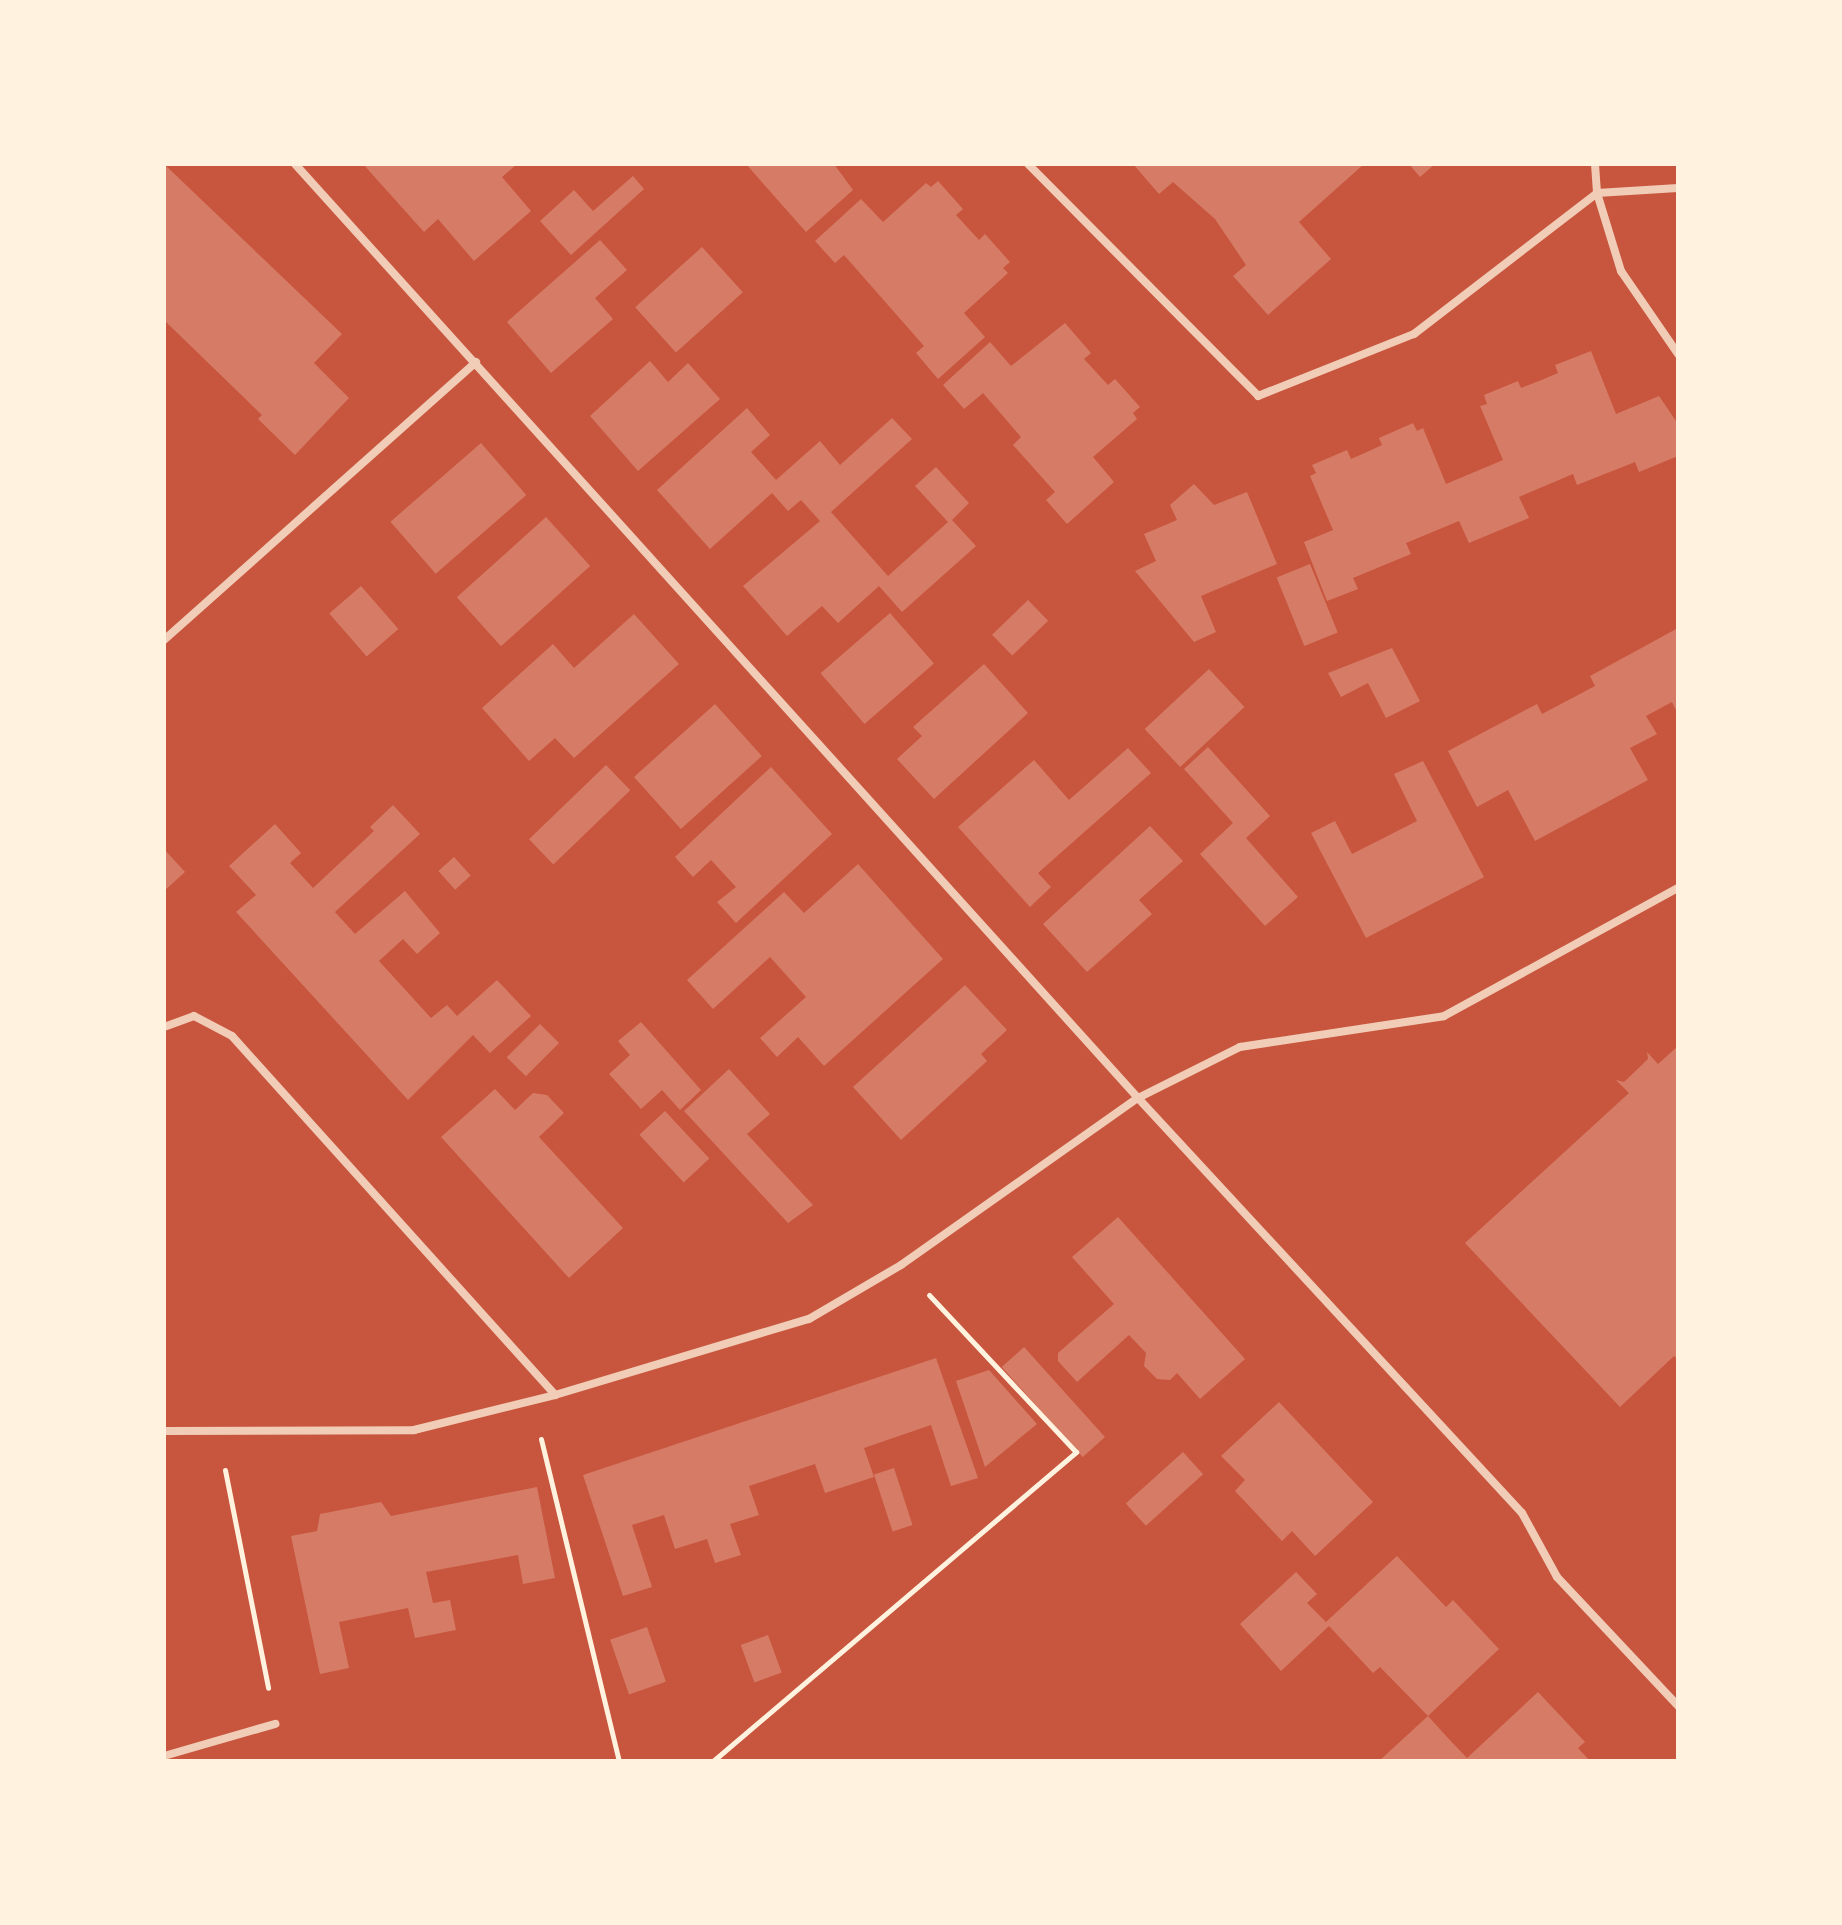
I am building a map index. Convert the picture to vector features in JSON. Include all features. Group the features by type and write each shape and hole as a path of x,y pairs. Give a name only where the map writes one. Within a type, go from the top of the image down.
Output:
{"street":[{"path":"295,164 1138,1098 1522,1513 1557,1577 1678,1706"},
{"path":"1028,164 1258,396 1414,334 1597,193 1678,188"},
{"path":"1595,164 1597,193 1621,271 1678,354"},
{"path":"164,640 476,362"},
{"path":"164,1431 414,1430 555,1395 809,1319 901,1265 1138,1098 1240,1047 1444,1016 1678,888"},
{"path":"164,1027 194,1016 232,1036 555,1395"},
{"path":"164,1756 275,1724"}],"path":[{"path":"713,1761 1076,1452 901,1265"},
{"path":"531,1399 619,1761"},
{"path":"217,1432 275,1724"}],"building":[{"path":"164,164 342,334 314,363 349,398 295,455 258,419 262,415 164,320"},
{"path":"363,164 517,164 502,177 531,211 474,261 438,219 424,232"},
{"path":"746,164 834,164 853,190 806,232"},
{"path":"1133,164 1364,164 1299,222 1331,259 1268,315 1233,276 1246,265 1215,219 1173,182 1159,194"},
{"path":"1409,164 1435,164 1420,177"},
{"path":"633,176 644,189 571,255 540,221 574,190 593,211"},
{"path":"938,181 963,209 956,215 979,240 985,234 1010,262 1003,268 1008,273 964,313 985,337 938,379 916,353 924,346 844,255 835,263 815,241 861,199 883,222 926,183 931,187"},
{"path":"600,240 627,270 595,298 613,319 551,373 507,322"},
{"path":"702,247 743,292 676,353 635,307"},
{"path":"1065,323 1091,353 1084,359 1108,385 1115,379 1140,407 1133,413 1137,419 1093,457 1114,482 1067,524 1046,500 1055,492 1013,445 1021,437 983,393 964,409 943,385 990,342 1011,366"},
{"path":"1591,351 1616,414 1659,396 1678,424 1678,456 1639,472 1635,462 1577,485 1573,474 1519,497 1529,518 1469,543 1459,521 1406,543 1411,554 1353,578 1358,589 1327,601 1304,542 1333,530 1310,476 1316,473 1312,465 1347,450 1351,459 1382,445 1379,438 1413,423 1417,431 1423,428 1446,484 1503,460 1480,406 1487,404 1484,395 1518,381 1521,388 1539,381 1558,373 1555,365"},
{"path":"650,361 668,382 688,363 720,399 638,471 590,416"},
{"path":"747,408 770,435 751,452 776,480 820,441 840,465 892,418 912,439 831,512 888,576 948,522 915,486 936,467 969,503 952,520 976,546 902,612 879,586 838,623 822,606 787,636 743,586 820,521 801,500 788,511 772,493 710,549 657,490"},
{"path":"481,443 526,495 436,574 390,522"},
{"path":"1194,484 1214,505 1247,492 1277,564 1201,596 1216,632 1194,642 1135,571 1156,561 1144,534 1177,520 1170,505"},
{"path":"546,517 590,566 501,646 457,597"},
{"path":"1310,564 1338,633 1304,646 1277,577"},
{"path":"361,586 398,629 367,657 329,614"},
{"path":"1028,600 1048,621 1012,656 992,635"},
{"path":"890,613 934,664 865,724 821,673"},
{"path":"634,614 679,664 574,758 555,738 529,761 482,708 553,644 574,668"},
{"path":"1678,628 1678,714 1672,702 1646,716 1657,734 1630,748 1648,780 1535,841 1508,790 1477,807 1448,751 1537,704 1542,714 1595,686 1590,676"},
{"path":"1392,648 1420,701 1386,718 1368,683 1341,697 1328,673"},
{"path":"984,664 1028,713 934,799 897,759 922,736 913,727"},
{"path":"1209,669 1244,707 1180,767 1145,729"},
{"path":"715,704 762,756 681,829 634,777"},
{"path":"1208,747 1270,816 1246,838 1298,897 1265,926 1200,854 1233,823 1184,769"},
{"path":"1128,748 1151,773 1038,873 1051,887 1030,907 958,827 1034,760 1069,800"},
{"path":"1423,761 1484,877 1366,938 1311,833 1335,821 1352,854 1417,821 1394,774"},
{"path":"606,765 630,790 553,865 529,839"},
{"path":"771,767 832,834 736,923 717,902 736,887 711,860 693,877 675,857"},
{"path":"393,805 420,834 335,912 355,934 405,891 440,933 417,954 403,939 379,961 431,1018 447,1005 457,1016 497,980 531,1016 490,1053 473,1035 408,1100 236,912 256,895 229,866 275,824 301,853 290,863 313,888 374,831 370,827"},
{"path":"1150,826 1183,861 1139,900 1152,914 1087,972 1043,924"},
{"path":"164,849 185,872 164,891"},
{"path":"454,857 471,876 455,890 438,871"},
{"path":"858,864 943,959 824,1066 798,1037 777,1057 760,1038 806,997 770,957 713,1009 687,980 784,892 804,913"},
{"path":"965,985 1007,1030 981,1054 987,1061 901,1140 853,1087"},
{"path":"641,1022 701,1090 680,1110 662,1090 641,1109 609,1074 630,1055 618,1041"},
{"path":"540,1024 559,1043 526,1076 507,1057"},
{"path":"1678,1046 1678,1360 1674,1356 1620,1407 1465,1243 1629,1093 1616,1080 1624,1082 1648,1059 1647,1052 1658,1064"},
{"path":"729,1069 770,1114 747,1134 813,1205 788,1223 684,1111"},
{"path":"495,1089 515,1110 533,1093 547,1095 564,1113 539,1137 623,1228 569,1278 441,1137"},
{"path":"665,1111 709,1159 684,1182 639,1135"},
{"path":"1118,1217 1245,1359 1200,1399 1177,1373 1170,1380 1157,1379 1144,1366 1146,1353 1129,1335 1077,1382 1058,1361 1058,1353 1114,1304 1072,1257"},
{"path":"1024,1347 1105,1437 1083,1457 1002,1367"},
{"path":"936,1358 978,1478 951,1486 931,1425 864,1448 874,1477 825,1493 815,1464 749,1486 759,1515 730,1524 741,1555 715,1563 707,1539 675,1549 664,1515 632,1525 652,1587 623,1596 583,1475"},
{"path":"989,1370 1037,1424 985,1467 956,1381"},
{"path":"1279,1402 1373,1502 1315,1556 1292,1531 1282,1541 1235,1491 1245,1480 1221,1456"},
{"path":"1183,1452 1203,1474 1146,1526 1126,1504"},
{"path":"894,1468 913,1525 893,1532 874,1474"},
{"path":"537,1487 555,1578 523,1584 518,1555 426,1572 433,1603 450,1600 456,1630 415,1638 408,1608 339,1622 349,1668 320,1674 291,1536 317,1531 320,1514 381,1502 391,1516"},
{"path":"1397,1556 1446,1607 1453,1600 1499,1649 1428,1716 1380,1667 1373,1673 1329,1626 1281,1671 1240,1624 1296,1572 1317,1594 1307,1603 1326,1622"},
{"path":"647,1627 666,1682 629,1695 610,1640"},
{"path":"768,1635 782,1673 754,1683 741,1645"},
{"path":"1538,1692 1585,1742 1578,1748 1590,1761 1379,1761 1428,1716 1467,1758"}]}
